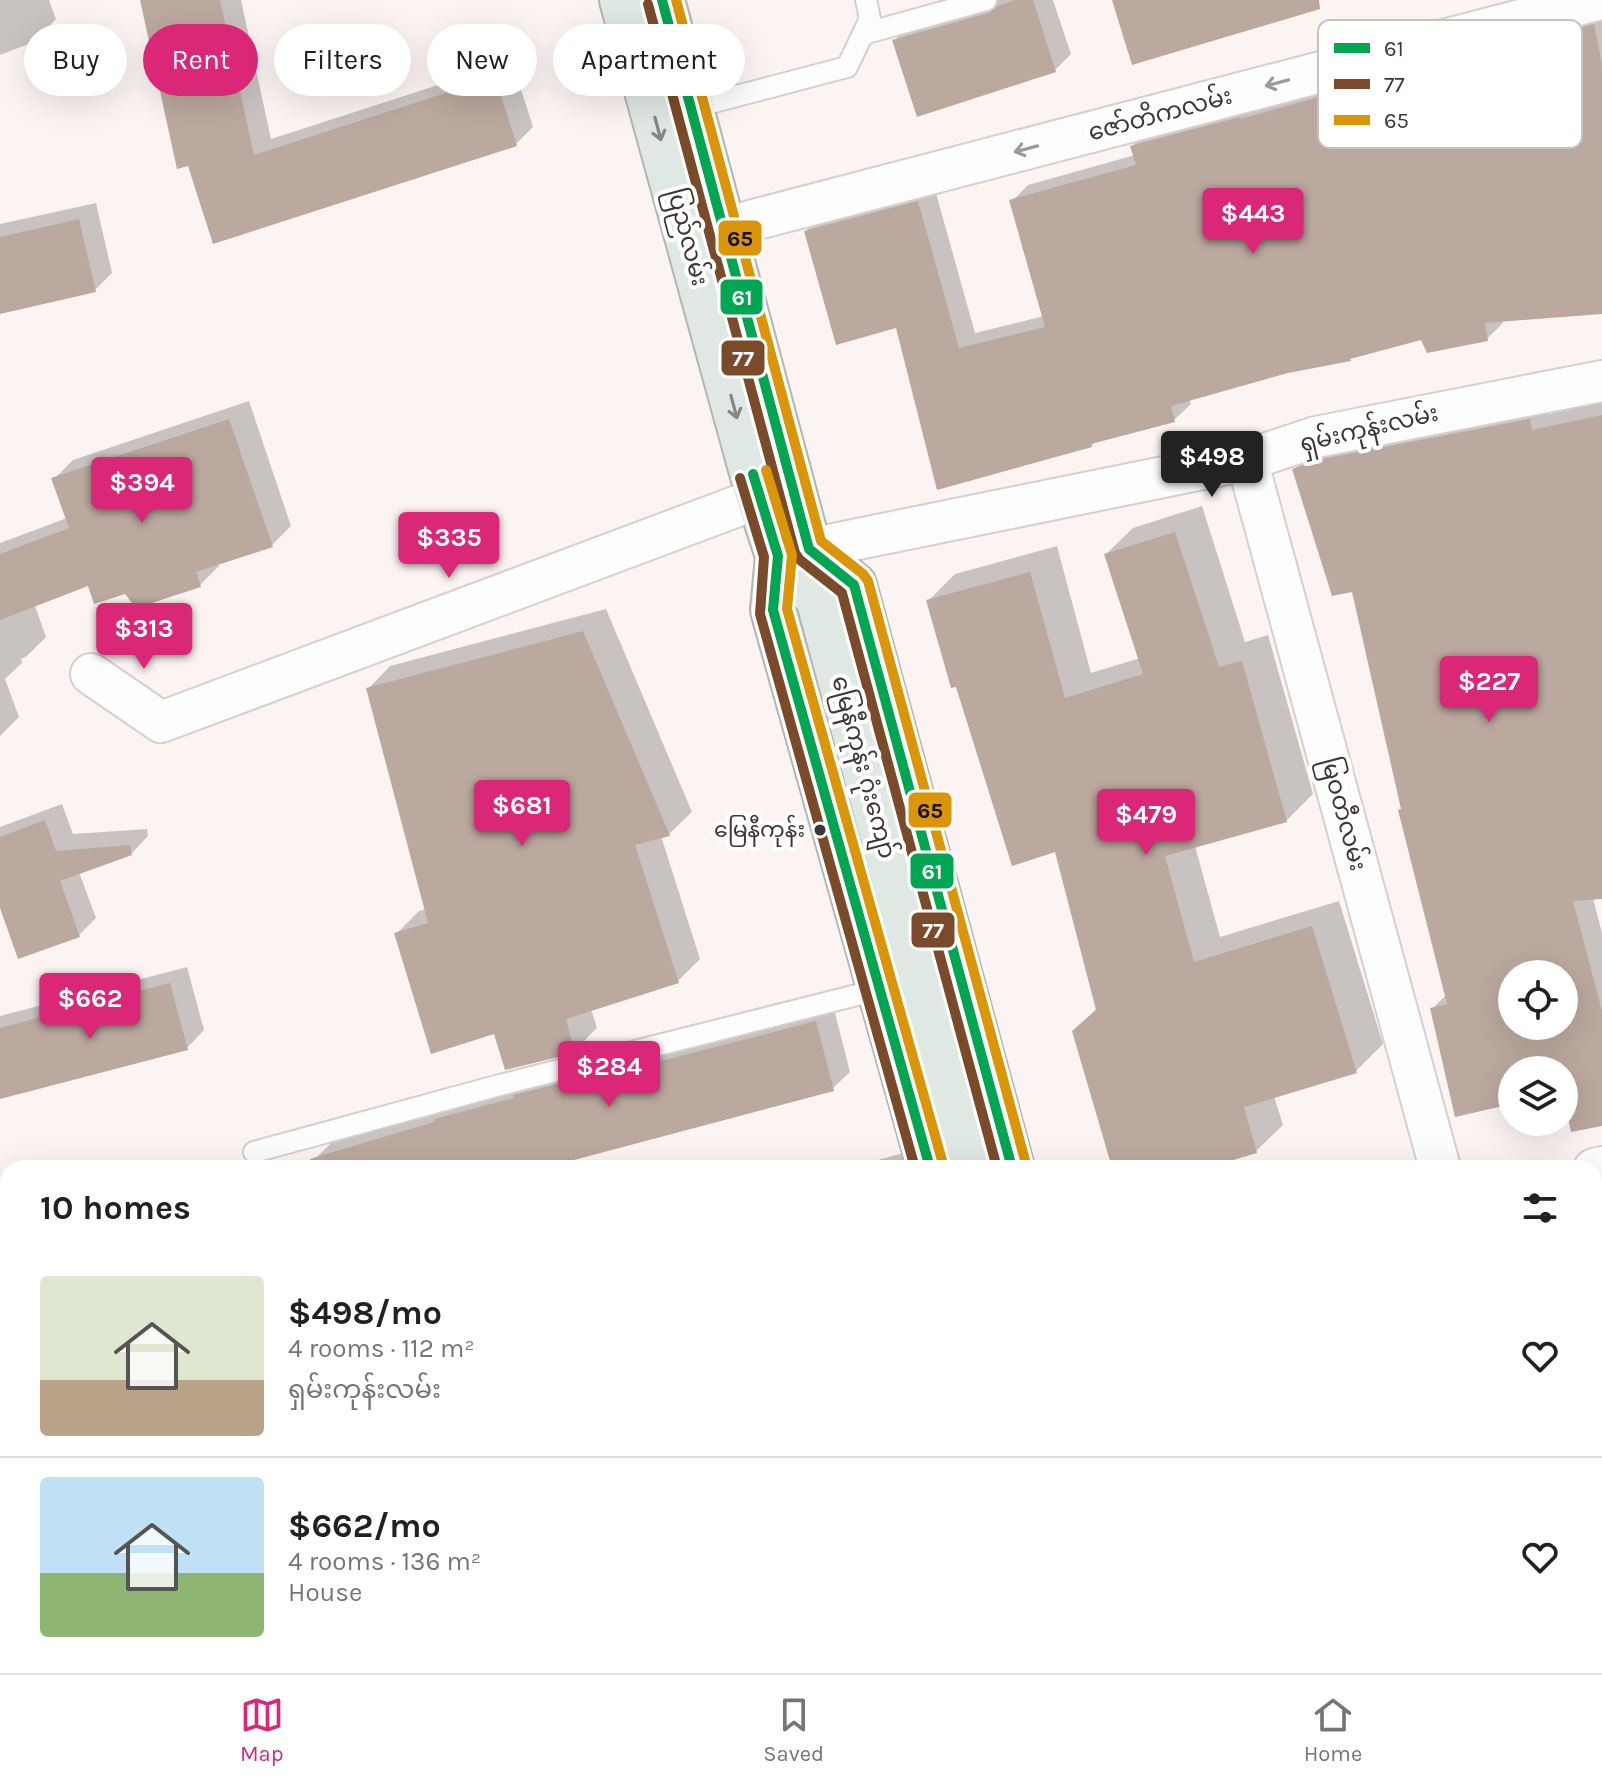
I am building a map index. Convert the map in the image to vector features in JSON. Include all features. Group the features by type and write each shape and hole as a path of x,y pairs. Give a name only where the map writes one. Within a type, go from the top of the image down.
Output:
{"highway":[{"name":"ပြည်လမ်း","path":"622,0 759,498 793,552"},
{"name":"ပြည်လမ်း","path":"662,0 723,228 793,552"},
{"name":"မြေနီကုန်း ဂုံးကျော်","path":"793,552 818,598 971,1160"}],"main road":[{"name":"ပြည်လမ်း","path":"793,552 773,610 928,1160"},
{"path":"793,552 854,585 1010,1160"}],"street":[{"name":"ဇော်တိကလမ်း","path":"1520,20 1597,0"},
{"name":"ဇော်တိကလမ်း","path":"723,228 1318,73"},
{"name":"ရှမ်းကုန်းလမ်း","path":"793,552 1247,460 1316,437 1602,381"},
{"name":"မြဝတီလမ်း","path":"1247,460 1438,1160"},
{"path":"91,674 161,722 759,498"}],"lane":[{"path":"691,108 847,67 870,19 866,0"},
{"path":"863,34 986,0"},
{"path":"254,1152 496,1086 881,989"}],"building":[{"path":"140,0 220,0 225,24 145,24"},
{"path":"1015,0 1033,0 1056,72 917,117 892,40 989,13 997,6"},
{"path":"1112,0 1319,0 1320,9 1132,65"},
{"path":"1594,24 1602,65 1602,314 1485,323 1488,341 1427,353 1421,340 1351,361 1288,373 1171,406 1175,422 937,490 896,328 836,345 804,231 918,201 959,348 1045,327 1009,200 1136,165 1130,146 1318,97 1318,148 1582,148 1582,27"},
{"path":"161,96 241,96 254,155 436,96 501,96 517,146 213,244 188,166 177,169"},
{"path":"79,219 96,292 0,314 0,237"},
{"path":"1602,415 1602,899 1573,901 1602,1011 1602,1126 1578,1131 1578,1056 1498,1056 1498,1107 1455,1117 1430,1008 1447,1004 1398,810 1401,809 1352,592 1332,596 1292,469 1322,459 1530,419 1532,430"},
{"path":"229,419 273,547 196,572 201,587 136,608 125,594 94,604 88,586 0,620 0,554 69,528 51,478"},
{"path":"1175,532 1219,667 1242,661 1287,822 1165,856 1194,962 1312,926 1357,1073 1244,1107 1257,1153 1233,1160 1110,1160 1072,1031 1096,1010 1055,852 1012,866 956,687 951,688 926,600 1030,572 1065,698 1143,674 1104,554"},
{"path":"583,631 670,836 635,845 679,983 566,1019 575,1053 505,1070 494,1034 431,1054 394,933 428,923 366,688"},
{"path":"45,820 56,851 130,845 132,855 60,881 80,937 18,959 0,908 0,837"},
{"path":"170,983 188,1050 0,1099 0,1028"},
{"path":"816,1021 834,1091 574,1160 310,1160 434,1122 434,1119 514,1098 513,1095 582,1078 583,1081"}],"transit line":[{"name":"61","path":"662,0 809,549 854,585 1010,1160"},
{"name":"65","path":"676,0 821,541 868,581 1025,1160"},
{"name":"77","path":"648,4 795,553 842,593 995,1160"},
{"name":"65","path":"766,470 792,555 787,609 942,1160"},
{"name":"61","path":"753,474 778,556 773,610 928,1160"},
{"name":"77","path":"740,478 764,557 760,614 913,1160"}],"place":[{"name":"မြေနီကုန်း","path":"820,830"}]}
